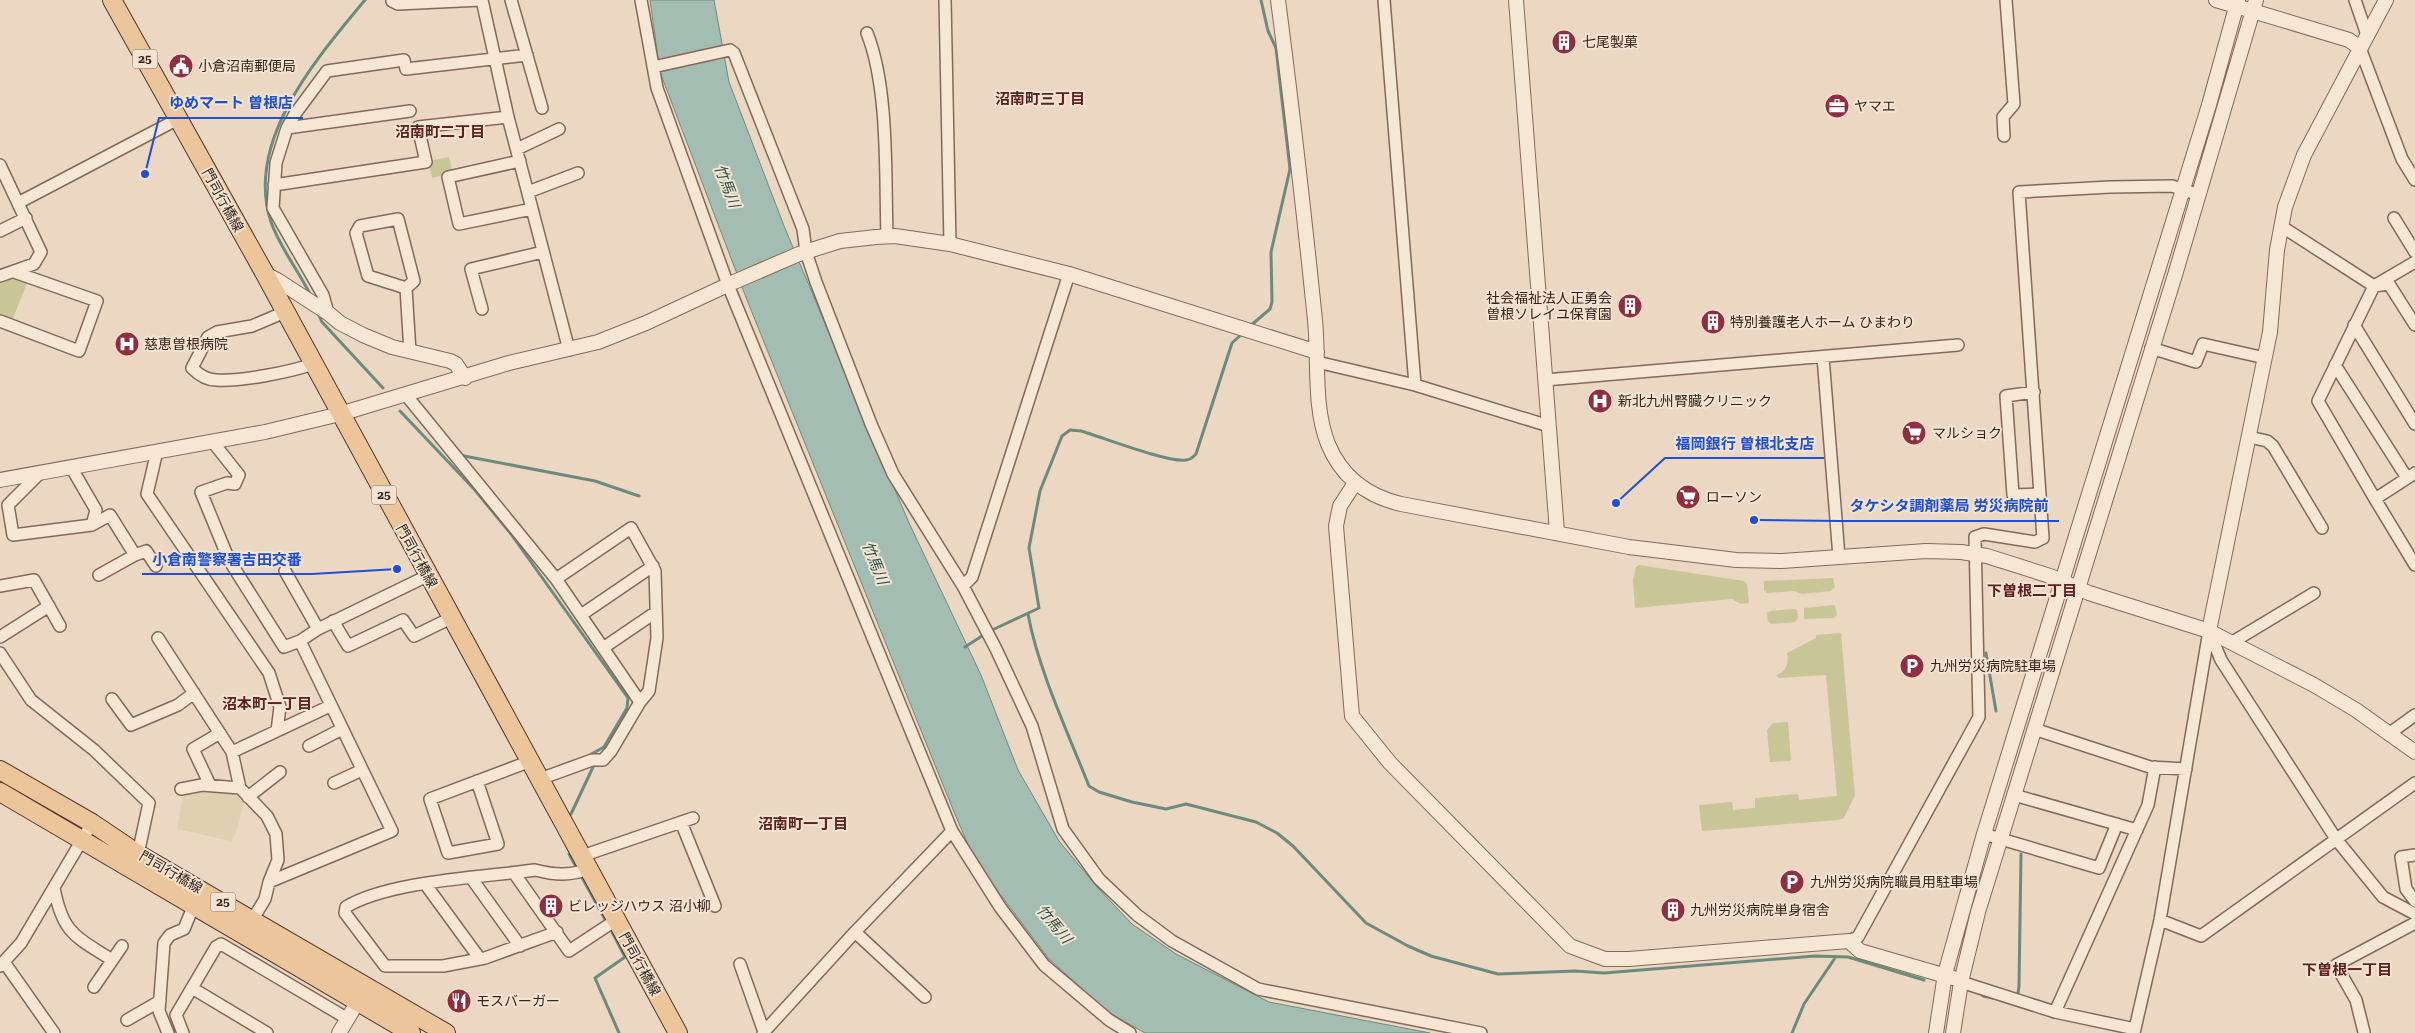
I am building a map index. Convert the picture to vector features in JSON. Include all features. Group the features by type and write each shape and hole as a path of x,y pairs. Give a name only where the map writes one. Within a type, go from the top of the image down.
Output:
{"main road":[{"name":"門司行橋線","path":"112,0 285,312 528,762 540,779 611,924 678,1033"},
{"name":"門司行橋線","path":"0,770 92,824 138,854 198,898 358,1002 411,1033"},
{"name":"門司行橋線","path":"0,792 82,840 198,898 253,919 446,1033"}],"street":[{"path":"392,2 398,4 482,0 508,117 569,350"},
{"path":"511,0 542,108"},
{"path":"641,0 655,67 657,88 731,283 952,831 1000,907 1044,965 1109,1020 1130,1033"},
{"path":"945,0 950,244"},
{"path":"1278,0 1316,324 1322,420 1328,444 1344,474 1355,483 1384,500 1629,547 1736,560 1782,561 1926,551 1975,554 2032,570 2077,589 2209,631 2314,684 2390,733 2415,752"},
{"path":"1384,0 1416,385"},
{"path":"1516,0 1557,532"},
{"path":"2004,136 2003,117 2014,104 2006,0"},
{"path":"2216,0 2255,6 2350,40 2360,48 2402,159 2415,180"},
{"path":"2356,0 2367,35"},
{"path":"1849,942 1860,951 1945,974 1961,982 2055,1012 2134,1031 2160,920 2209,631 2270,332 2281,226 2290,191 2304,155 2386,0"},
{"path":"1936,1033 1945,974 1984,834 2183,189 2237,3"},
{"path":"1953,1033 1961,982 1978,912 2255,6"},
{"path":"867,33 874,51 882,98 887,236"},
{"path":"655,67 730,50 734,53 799,220 803,253 871,424 893,474 962,586 984,626 1032,726 1063,829 1099,879 1136,915 1180,946 1258,989 1482,1033"},
{"path":"326,312 323,295 273,208 276,163 287,128 327,71 404,60 406,69 494,57 527,55"},
{"path":"287,128 410,111"},
{"path":"274,184 426,162 418,127 508,117"},
{"path":"18,203 178,119"},
{"path":"516,149 558,129"},
{"path":"520,161 448,177 459,224 532,209"},
{"path":"0,165 4,183 18,203 42,252 34,264 0,276"},
{"path":"528,192 578,173"},
{"path":"1355,483 1340,506 1336,526 1352,716 1390,763 1570,946 1605,959 1629,959 1849,942 1858,937 1979,716 1975,537 1979,534 2035,542 2041,540 2043,535 2038,494 2034,392 2019,192 2172,186 2199,194"},
{"path":"0,231 26,218"},
{"path":"2394,218 2415,252"},
{"path":"398,219 414,281 406,288 368,276 356,233 360,226 398,219"},
{"path":"2281,226 2374,286 2389,284 2415,325"},
{"path":"0,480 212,442 340,414 509,364 598,342 646,324 731,283 803,253 840,241 887,236 950,244 1069,274 1253,332 1317,357 1549,426"},
{"path":"482,309 471,268 543,252"},
{"path":"2415,262 2374,286 2318,401 2415,565"},
{"path":"0,321 79,351 97,301 14,272"},
{"path":"264,274 305,298 340,323 363,335 410,352 450,361 456,364 465,378"},
{"path":"962,586 972,577 1069,274"},
{"path":"406,288 410,352"},
{"path":"285,312 252,326 217,332 208,337 192,368 214,380 236,379 313,364"},
{"path":"2354,325 2415,424"},
{"path":"2151,348 2196,362 2203,344 2265,358"},
{"path":"1546,380 1958,345"},
{"path":"1823,357 1839,557"},
{"path":"2335,365 2411,476 2375,499"},
{"path":"2034,392 2006,396 2013,495 2038,494"},
{"path":"396,398 556,578 640,702"},
{"path":"2249,437 2267,440 2273,446 2322,528"},
{"path":"212,442 239,475 235,484 227,483 201,492 229,560 284,647 300,641 333,621 427,576"},
{"path":"157,452 147,494 269,673 280,708 277,731"},
{"path":"71,467 96,510 92,525"},
{"path":"42,472 8,505 13,535 92,525 110,515 134,555"},
{"path":"540,779 592,760 603,760 611,751 640,702 649,691 657,638 655,570 631,528 556,578"},
{"path":"99,575 134,555 146,551 156,566"},
{"path":"581,615 653,566"},
{"path":"285,571 318,629"},
{"path":"0,586 34,580 60,626"},
{"path":"2231,643 2314,593"},
{"path":"0,636 49,606"},
{"path":"603,648 656,612"},
{"path":"333,621 348,646 403,620 414,636 451,618"},
{"path":"2209,631 2221,660 2336,838 2383,897 2415,914"},
{"path":"158,638 232,752 244,792 267,816 276,834 278,860 269,882 265,899 253,919"},
{"path":"269,882 392,831 300,641"},
{"path":"0,653 31,700 94,750 150,803 138,854"},
{"path":"112,699 132,725 178,705 194,693"},
{"path":"232,752 330,706"},
{"path":"2390,733 2415,715"},
{"path":"309,746 342,729"},
{"path":"2034,729 2155,767 2186,770"},
{"path":"210,785 193,749 220,733"},
{"path":"477,781 498,844 448,853 430,799 477,781 528,762"},
{"path":"2055,1012 2148,805 2155,767"},
{"path":"334,784 362,770"},
{"path":"181,789 210,785 244,792 280,772"},
{"path":"2160,920 2201,936 2415,783"},
{"path":"2014,795 2137,830"},
{"path":"557,932 480,959 443,966 385,966 345,913 346,907 357,900 426,885 535,870 553,875 582,867 693,818"},
{"path":"681,822 715,906"},
{"path":"54,1033 2,964 21,943 92,824"},
{"path":"1984,834 2099,868 2117,824"},
{"path":"740,964 764,1032 855,932 952,831"},
{"path":"2415,855 2401,857 2406,889 2415,901"},
{"path":"514,873 569,951 611,924"},
{"path":"472,879 520,946"},
{"path":"426,885 480,959"},
{"path":"54,888 59,914 72,934 112,960"},
{"path":"168,1033 160,1011 164,943 170,934 184,928 198,898"},
{"path":"2363,1033 2356,1000 2336,965 2415,924"},
{"path":"855,932 925,997"},
{"path":"183,1033 176,1015 216,947 221,944 348,1019"},
{"path":"94,988 122,946"},
{"path":"339,1033 367,986"},
{"path":"192,988 265,1032"},
{"path":"127,1020 160,1002"}],"shaded area":[{"path":"449,157 453,173 432,178 429,161"},
{"path":"13,276 28,280 12,321 0,317 0,279"},
{"path":"1639,565 1744,581 1747,584 1749,603 1741,604 1732,599 1635,608 1633,580 1636,567"},
{"path":"1833,578 1835,587 1830,591 1802,594 1794,591 1767,593 1764,590 1764,581"},
{"path":"1833,605 1837,615 1834,618 1804,619 1804,608"},
{"path":"1797,610 1798,618 1795,622 1771,624 1768,621 1767,613 1770,611"},
{"path":"1841,633 1855,795 1844,818 1702,831 1699,805 1732,802 1733,810 1755,808 1755,798 1798,794 1799,800 1837,796 1826,675 1779,678 1776,675 1786,667 1787,653 1816,638 1816,635"},
{"path":"1788,722 1791,761 1770,762 1767,730 1773,723"},
{"path":"184,790 237,790 245,800 236,832 231,841 177,829"}],"water":[{"name":"竹馬川","path":"650,0 714,0 729,82 784,226 909,523 981,675 1018,770 1059,841 1097,887 1132,924 1176,954 1269,1002 1430,1033 1145,1033 1108,1012 1049,959 975,861 747,300 660,72"}],"waterway":[{"path":"311,296 279,241 271,222 265,192 268,161 276,131 290,102 326,48 365,0"},
{"path":"1249,327 1270,309 1272,302 1271,252 1290,169 1276,48 1268,31 1261,0"},
{"path":"317,311 322,322 383,388"},
{"path":"990,631 1039,608 1029,548 1040,491 1062,436 1070,430 1081,431 1165,458 1177,460 1191,459 1196,454 1232,343 1243,333"},
{"path":"400,411 474,489 511,534 628,698 627,708 604,747 588,756"},
{"path":"459,455 595,481 639,496"},
{"path":"1028,614 1046,679 1089,786 1099,792 1132,802 1166,809 1186,804 1256,822 1277,833 1293,846 1366,923 1431,956 1498,974 1575,971 1604,973 1815,956 1848,957 1924,980"},
{"path":"965,647 985,634"},
{"path":"1986,653 1996,711"},
{"path":"571,814 594,765"},
{"path":"569,854 607,923"},
{"path":"2015,997 2019,986 2021,854"},
{"path":"610,928 625,957 595,978 619,1033"},
{"path":"1792,1033 1804,1004 1835,958"},
{"path":"1983,996 1998,999"}],"place":[{"name":"七尾製菓","path":"1564,42"},
{"name":"小倉沼南郵便局","path":"181,66"},
{"name":"ヤマエ","path":"1837,106"},
{"name":"ゆめマート 曽根店","path":"145,174"},
{"name":"社会福祉法人正勇会 曽根ソレイユ保育園","path":"1630,306"},
{"name":"特別養護老人ホーム ひまわり","path":"1713,322"},
{"name":"慈恵曽根病院","path":"127,344"},
{"name":"新北九州腎臓クリニック","path":"1600,401"},
{"name":"マルショク","path":"1914,433"},
{"name":"ローソン","path":"1688,497"},
{"name":"福岡銀行 曽根北支店","path":"1616,503"},
{"name":"タケシタ調剤薬局 労災病院前","path":"1754,520"},
{"name":"小倉南警察署吉田交番","path":"397,569"},
{"name":"九州労災病院駐車場","path":"1912,666"},
{"name":"九州労災病院職員用駐車場","path":"1792,882"},
{"name":"ビレッジハウス 沼小柳","path":"551,906"},
{"name":"九州労災病院単身宿舎","path":"1673,910"},
{"name":"モスバーガー","path":"459,1001"}],"district":[{"name":"沼南町三丁目","path":"1040,99"},
{"name":"沼南町二丁目","path":"440,132"},
{"name":"下曽根二丁目","path":"2032,591"},
{"name":"沼本町一丁目","path":"267,704"},
{"name":"沼南町一丁目","path":"803,824"},
{"name":"下曽根一丁目","path":"2347,970"}]}
